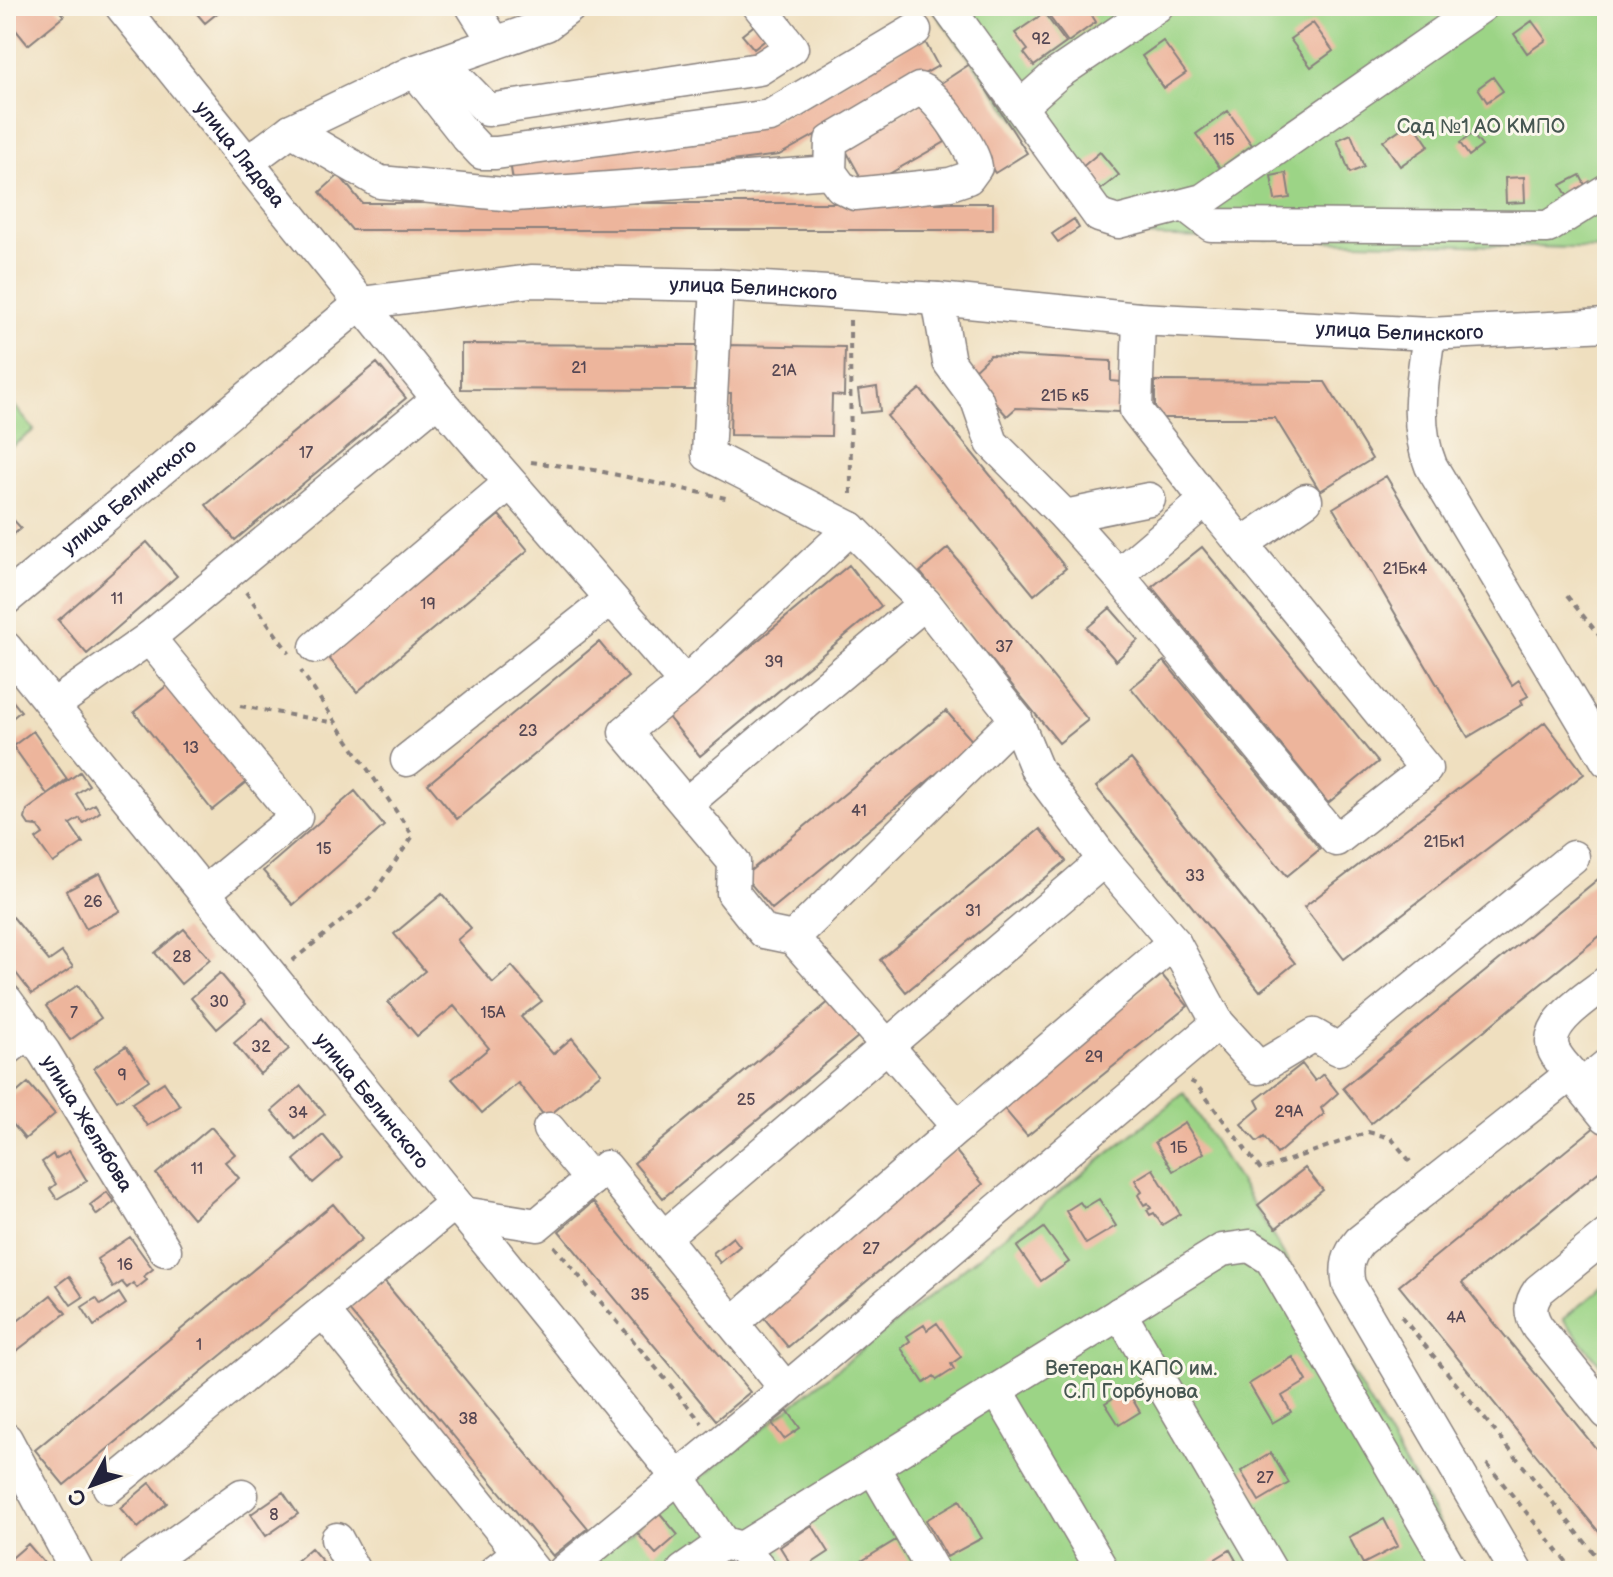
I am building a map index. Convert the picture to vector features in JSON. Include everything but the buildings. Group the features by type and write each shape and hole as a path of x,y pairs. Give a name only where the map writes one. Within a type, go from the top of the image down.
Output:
{"street":[{"name":"улица Лядова","path":"121,6 438,399 685,683"},
{"path":"472,6 495,43"},
{"path":"248,162 291,130 428,66 546,25 571,6"},
{"path":"947,6 1099,216 1118,222 1203,200 1482,6"},
{"path":"1021,106 1057,74 1157,6"},
{"path":"428,66 488,110 759,69 792,48 768,9"},
{"path":"428,66 467,137 482,153 496,153 770,116 915,30"},
{"path":"291,130 380,182 514,195 830,172"},
{"path":"1185,205 1211,225 1548,227 1607,190"},
{"name":"улица Белинского","path":"6,599 361,303 531,281 717,285 938,299 1139,319 1429,334 1607,325"},
{"path":"717,285 708,455 851,528 925,603 1016,719 1037,770 1104,860 1174,942 1218,1023 1259,1068 1314,1035 1338,1049 1573,857"},
{"path":"938,299 949,362 977,400 992,443 1065,516 1118,575 1336,840 1426,769 1136,410 1139,319"},
{"path":"1429,334 1419,418 1427,456 1607,761"},
{"path":"54,705 149,638 438,399"},
{"path":"316,647 510,483"},
{"path":"1065,516 1149,499"},
{"path":"1118,575 1206,500"},
{"path":"1242,544 1306,500"},
{"path":"851,528 685,683 625,732 734,862 733,893 764,932 793,938 958,1127"},
{"path":"407,760 611,599"},
{"path":"686,804 925,603"},
{"path":"149,638 296,817 205,892"},
{"name":"улица Белинского","path":"6,648 677,1479 742,1554"},
{"path":"793,938 1016,719"},
{"path":"664,1237 1104,860"},
{"path":"734,1322 1174,942"},
{"path":"1606,1117 1556,1055 1552,1047 1552,1033 1557,1023 1607,982"},
{"name":"улица Желябова","path":"6,1000 18,1040 165,1250"},
{"path":"564,1571 786,1389 1218,1023"},
{"path":"1516,1571 1349,1285 1347,1265 1353,1249 1430,1186 1576,1080 1607,1065"},
{"path":"549,1129 591,1180"},
{"path":"109,1487 323,1311 459,1208 537,1225 606,1167 786,1389"},
{"path":"1607,1235 1539,1290 1531,1312 1538,1328 1607,1413"},
{"path":"683,1571 742,1554 873,1467 1222,1250 1250,1246 1271,1259 1452,1571"},
{"path":"323,1311 516,1565"},
{"path":"1120,1313 1271,1571"},
{"path":"997,1390 1103,1571"},
{"path":"6,1439 77,1571"},
{"path":"873,1467 933,1571"},
{"path":"136,1571 242,1495"},
{"path":"337,1539 354,1571"}],"path":[{"path":"850,294 851,528"},
{"path":"487,456 594,470 734,499"},
{"path":"230,571 413,836 370,898 272,977"},
{"path":"1567,596 1607,645"},
{"path":"197,698 336,723"},
{"path":"1165,1069 1196,1084 1261,1170 1368,1132 1391,1138 1430,1186"},
{"path":"537,1225 719,1444"},
{"path":"1400,1314 1607,1569"}],"green space":[{"name":"Сад №1 АО КМПО","path":"930,6 1607,6 1607,249 1136,236 1096,226"},
{"path":"6,395 34,430 6,451"},
{"name":"Ветеран КАПО им. С.П Горбунова","path":"1184,1093 1271,1233 1467,1571 578,1571 687,1489"},
{"path":"1602,1287 1607,1293 1607,1373 1563,1319"}]}
